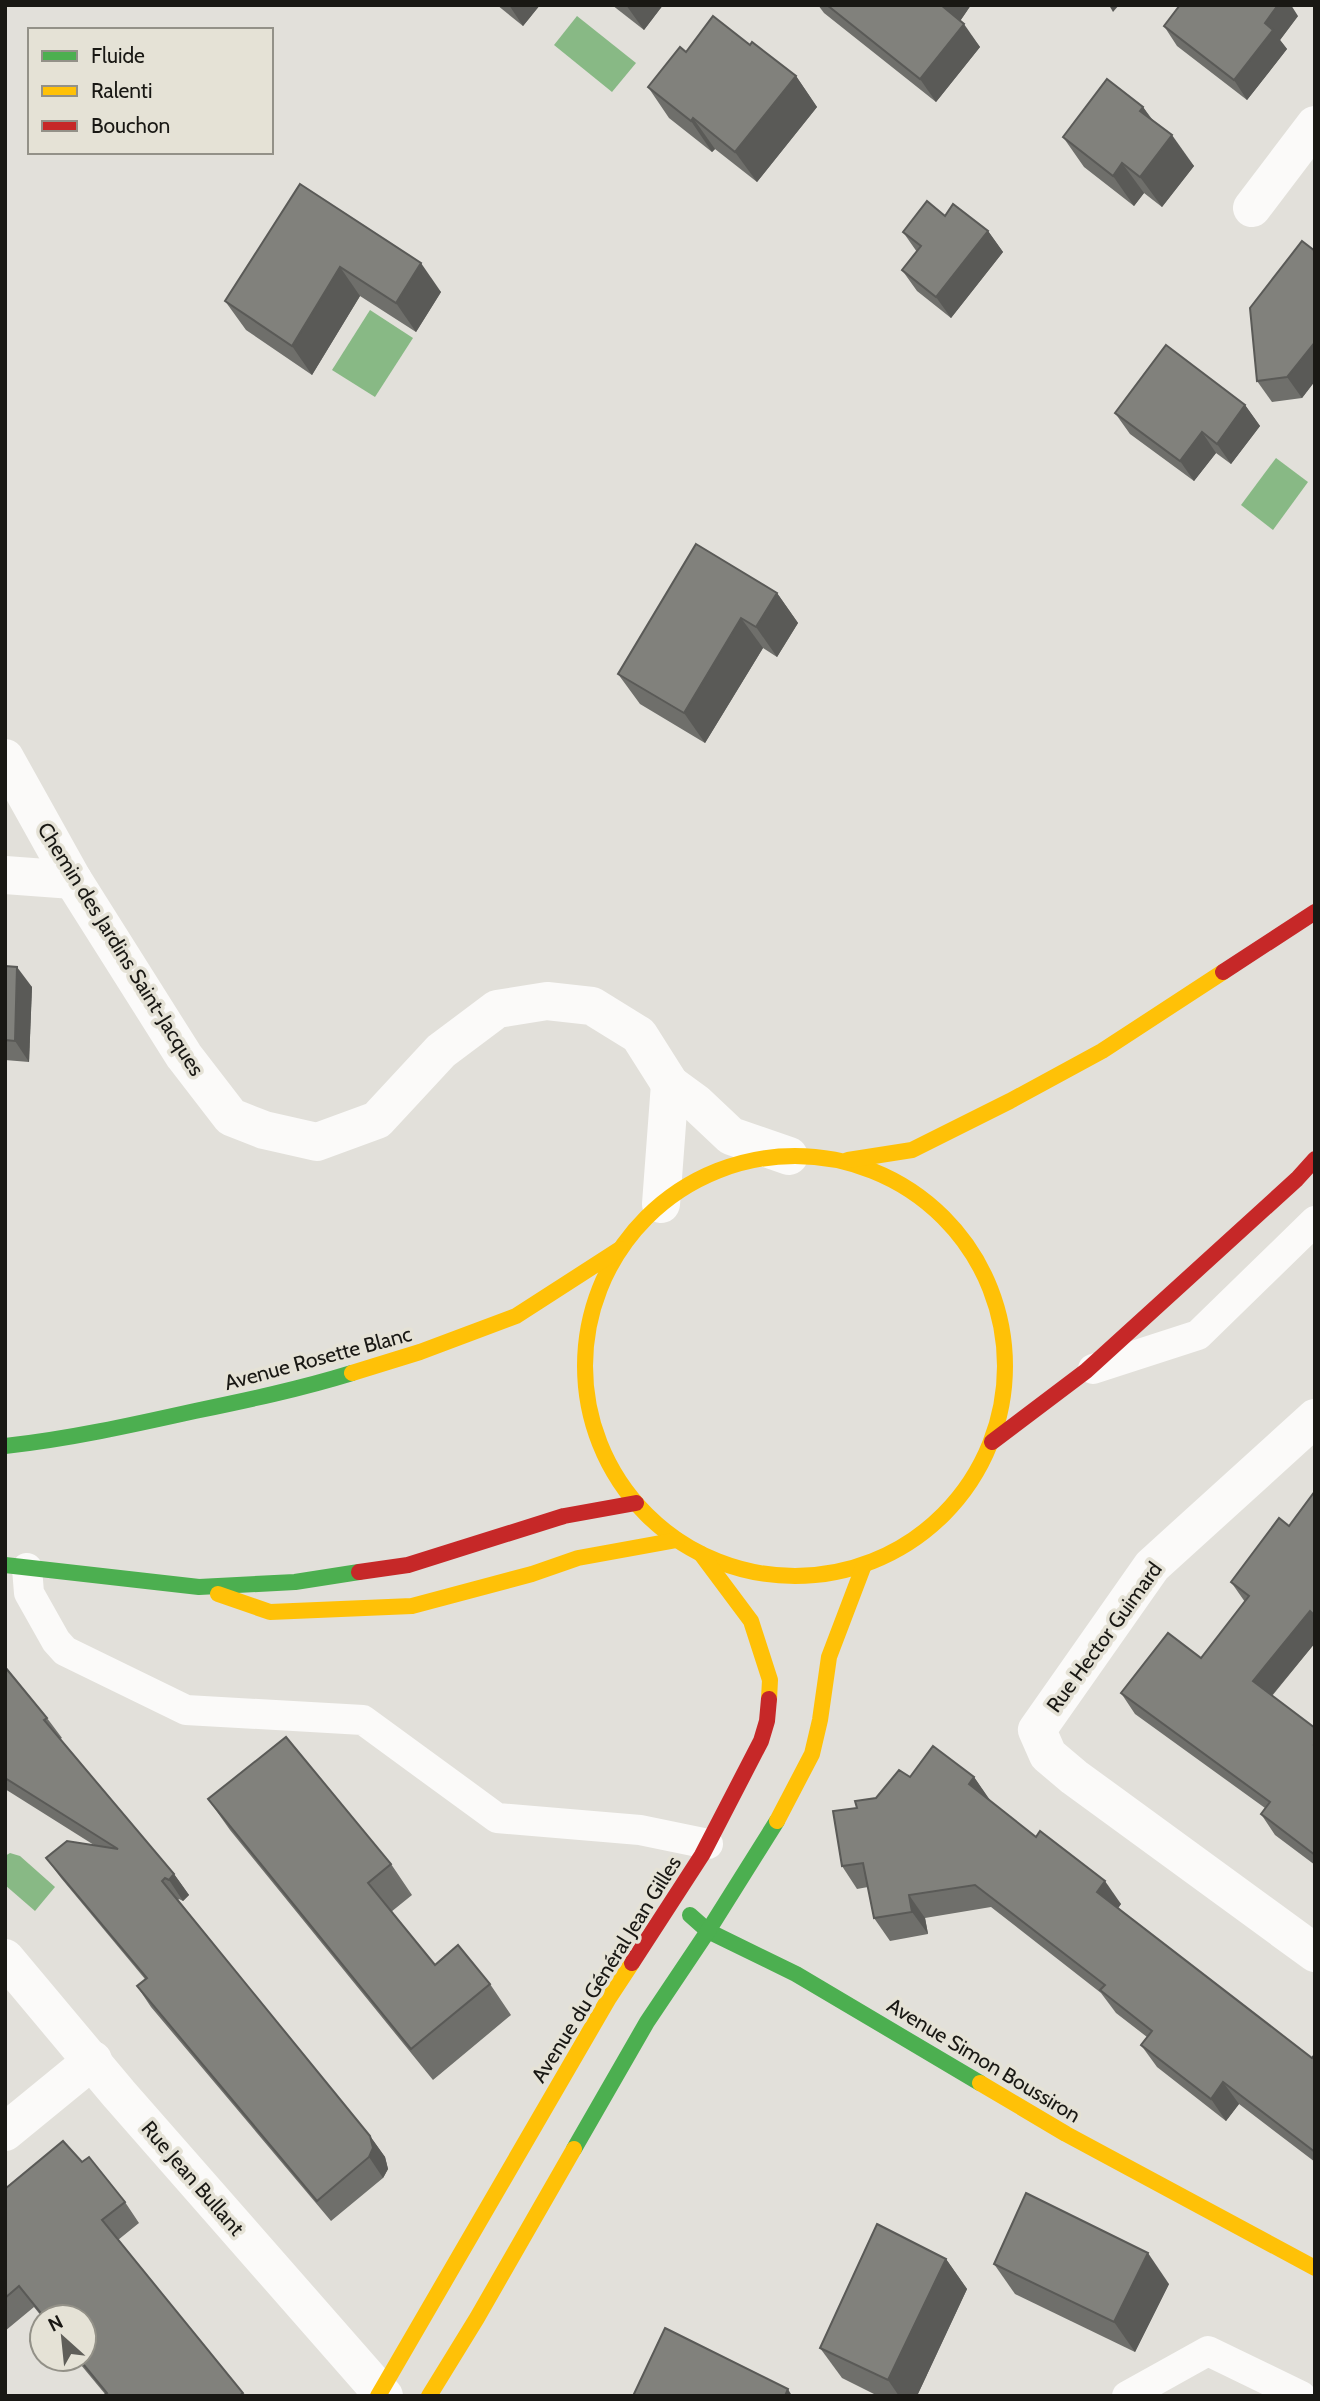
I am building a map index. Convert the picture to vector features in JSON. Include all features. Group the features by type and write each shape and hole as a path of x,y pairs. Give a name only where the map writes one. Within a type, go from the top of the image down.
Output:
{"main road":[{"path":"843,1160 892,1178 934,1207 968,1245 993,1291 1005,1341 1004,1392 992,1441 971,1482 942,1517 905,1544 864,1564 810,1575 754,1572 701,1555 677,1540 636,1503 605,1458 588,1406 585,1352 596,1298 620,1249 639,1225 661,1204 700,1179 743,1162 789,1156 843,1160 912,1150 1102,1051 1315,912"},
{"path":"992,1441 1086,1371 1297,1179 1315,1159"},
{"name":"Avenue Rosette Blanc","path":"5,1446 117,1429 314,1385 420,1352 516,1315 620,1249"},
{"path":"16,1567 199,1587 295,1583 408,1565 564,1516 636,1503"},
{"path":"199,1587 270,1612 412,1606 532,1574 578,1558 677,1540"},
{"name":"Avenue du Général Jean Gilles","path":"381,2394 609,1998 705,1849 761,1741 767,1721 770,1680 751,1621 701,1555"},
{"path":"429,2396 477,2318 647,2022 787,1805 812,1754 829,1657 864,1564"},
{"name":"Avenue Simon Boussiron","path":"705,1849 687,1912 708,1931 796,1974 1066,2134 1267,2240 1315,2269"}],"street":[{"path":"1252,208 1315,125"},
{"name":"Chemin des Jardins Saint-Jacques","path":"5,758 74,880 184,1056 231,1117 264,1130 317,1142 377,1120 441,1051 498,1009 547,1001 592,1006 639,1035 670,1084 696,1103 731,1136 789,1156"},
{"path":"5,876 74,880"},
{"path":"661,1204 670,1084"},
{"name":"Rue Hector Guimard","path":"1315,1418 1152,1566 1037,1730 1048,1755 1073,1777 1315,1953"},
{"name":"Rue Jean Bullant","path":"5,1958 119,2094 381,2394"},
{"path":"5,2132 93,2060"}],"lane":[{"path":"1086,1371 1198,1335 1315,1221"},
{"path":"16,1567 56,1641 65,1651 186,1710 363,1720 497,1818 640,1830 705,1849"},
{"path":"1127,2396 1208,2351 1301,2396"}],"shaded area":[{"path":"577,16 636,63 612,92 554,45"},
{"path":"370,310 413,338 375,397 332,370"},
{"path":"1276,458 1308,482 1273,530 1241,505"},
{"path":"10,1853 20,1856 55,1887 35,1911 5,1885 5,1856"}],"building":[{"path":"827,5 941,5 964,24 920,79"},
{"path":"1180,5 1278,5 1265,23 1273,30 1234,80 1164,26"},
{"path":"713,16 796,76 735,152 648,87 680,47 686,52"},
{"path":"1107,79 1143,107 1140,111 1172,135 1140,177 1122,163 1113,176 1063,137"},
{"path":"300,184 421,263 396,303 340,267 292,346 225,301"},
{"path":"927,201 945,216 953,204 988,231 936,297 902,270 921,246 903,232"},
{"path":"1302,241 1315,251 1315,342 1287,377 1257,381 1250,308"},
{"path":"1166,345 1245,405 1217,444 1202,432 1180,461 1115,413"},
{"path":"696,544 777,593 756,627 741,618 684,713 618,674"},
{"path":"5,966 17,967 15,1041 5,1040"},
{"path":"1315,1491 1315,1612 1313,1614 1310,1611 1253,1681 1315,1728 1315,1855 1261,1814 1270,1802 1121,1693 1168,1633 1201,1658 1249,1596 1231,1582 1279,1518 1289,1526"},
{"path":"5,1667 47,1718 44,1720 174,1874 169,1880 165,1878 162,1881 370,2136 373,2148 369,2157 317,2201 137,1986 147,1978 46,1858 67,1841 118,1849 5,1778"},
{"path":"286,1737 391,1864 368,1883 435,1965 458,1945 490,1984 411,2049 208,1799"},
{"path":"933,1746 974,1777 969,1784 1036,1837 1040,1831 1105,1881 1097,1892 1312,2058 1315,2054 1315,2152 1223,2082 1211,2099 1141,2045 1152,2031 1100,1990 1105,1985 975,1885 909,1895 912,1912 874,1918 863,1863 842,1866 833,1811 857,1808 855,1801 876,1798 899,1770 910,1777"},
{"path":"63,2141 82,2162 89,2157 125,2202 102,2220 243,2393 239,2396 103,2396 107,2393 91,2373 98,2373 98,2303 33,2303 19,2286 5,2298 5,2189"},
{"path":"1026,2193 1148,2253 1114,2322 994,2264"},
{"path":"877,2224 946,2259 888,2380 820,2348"},
{"path":"665,2328 788,2389 785,2396 633,2396"}],"traffic: fast":[{"path":"5,1446 124,1426 274,1394 352,1373"},
{"path":"5,1565 199,1587 295,1582 359,1572"},
{"path":"574,2149 647,2022 777,1821"},
{"path":"690,1915 708,1931 796,1974 980,2083"}],"traffic: slow":[{"path":"848,1160 912,1150 1010,1101 1102,1051 1223,972"},
{"path":"795,1156 836,1160 875,1172 911,1192 943,1218 969,1250 989,1286 1001,1325 1005,1366 1001,1407 989,1446 969,1482 943,1514 911,1540 875,1560 836,1572 795,1576 754,1572 715,1560 679,1540 647,1514 621,1482 601,1446 589,1407 585,1366 589,1325 601,1286 621,1250 647,1218 679,1192 715,1172 754,1160 795,1156"},
{"path":"352,1373 420,1352 516,1316 620,1249"},
{"path":"218,1594 270,1612 412,1606 532,1574 578,1558 677,1540"},
{"path":"701,1554 751,1621 770,1680 769,1699"},
{"path":"777,1821 812,1754 829,1657 864,1565"},
{"path":"378,2396 609,1998 632,1963"},
{"path":"980,2083 1066,2134 1315,2268"},
{"path":"429,2396 574,2149"}],"traffic: jam":[{"path":"1223,972 1315,912"},
{"path":"992,1442 1086,1371 1297,1179 1315,1159"},
{"path":"359,1572 408,1565 564,1516 636,1503"},
{"path":"632,1963 702,1855 761,1741 767,1721 769,1699"}]}
